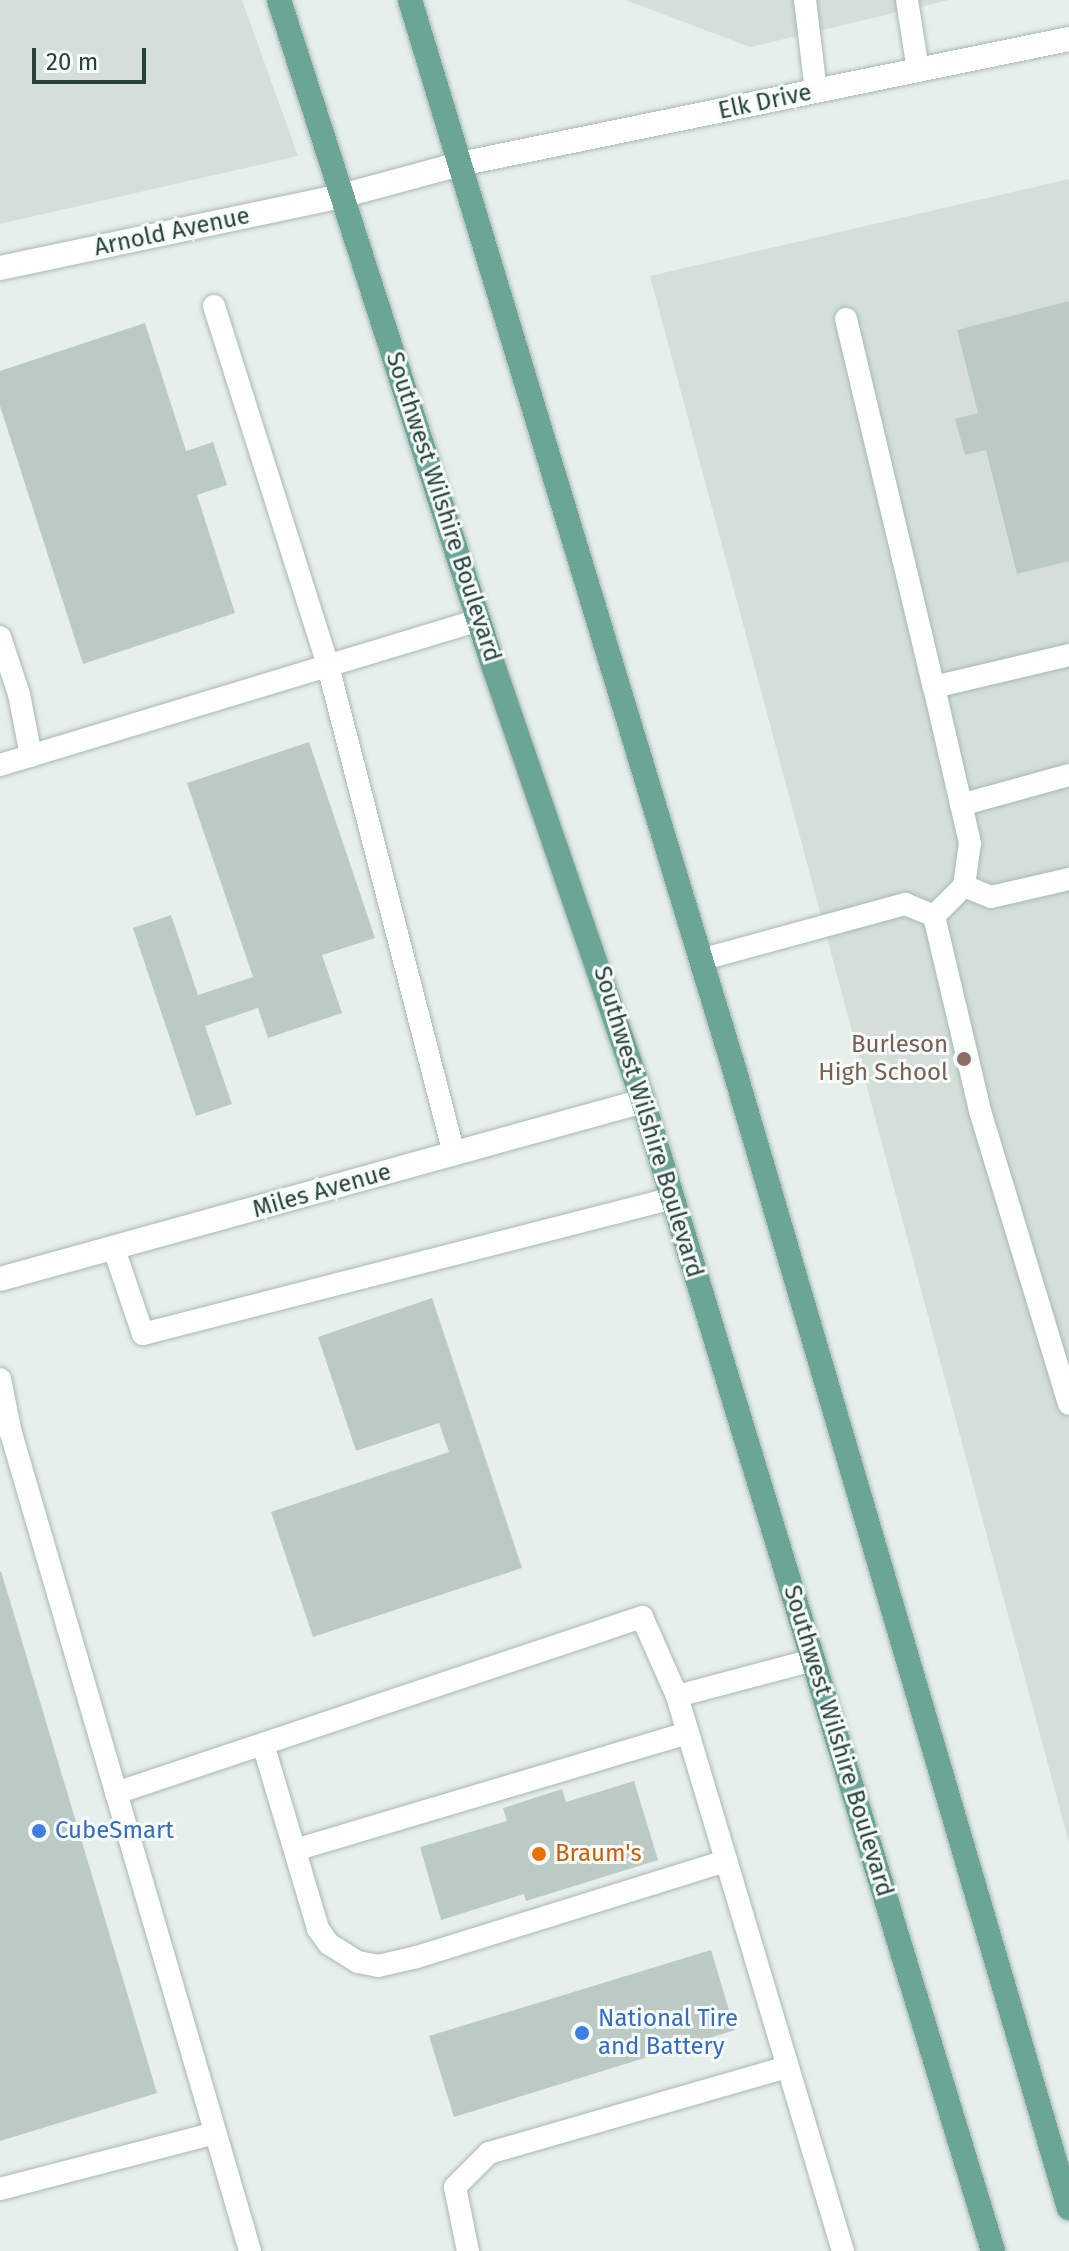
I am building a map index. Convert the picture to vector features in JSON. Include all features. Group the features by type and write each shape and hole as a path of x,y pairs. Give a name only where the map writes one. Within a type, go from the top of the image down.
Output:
{"main road":[{"name":"Southwest Wilshire Boulevard","path":"279,0 345,195 479,620 643,1101 993,2251"},
{"path":"410,0 700,960 1069,2208"}],"street":[{"name":"Elk Drive","path":"345,195 460,164 1069,39"},
{"name":"Arnold Avenue","path":"0,268 345,195"},
{"name":"Miles Avenue","path":"0,1279 643,1101"}],"lane":[{"path":"805,0 816,91"},
{"path":"907,0 918,70"},
{"path":"214,306 328,666 454,1154"},
{"path":"846,319 970,843 964,886 934,916"},
{"path":"0,765 479,620"},
{"path":"0,637 19,694 31,756"},
{"path":"934,687 1069,655"},
{"path":"961,805 1069,775"},
{"path":"964,886 991,897 1069,879"},
{"path":"700,960 905,904 934,916"},
{"path":"934,916 980,1111 1069,1404"},
{"path":"114,1249 143,1334 673,1198"},
{"path":"0,1379 6,1435 116,1793 250,2251"},
{"path":"116,1793 642,1617 677,1696 843,2251"},
{"path":"677,1696 813,1660"},
{"path":"295,1850 688,1733"},
{"path":"263,1744 322,1936 358,1962 378,1966 726,1861"},
{"path":"468,2251 455,2187 489,2153 787,2067"},
{"path":"0,2189 215,2133"}],"shaded area":[{"path":"0,0 242,0 298,156 0,224"},
{"path":"625,0 949,0 750,47"},
{"name":"Burleson High School","path":"1069,179 1069,1843 650,276"}],"building":[{"path":"1069,301 1069,561 1017,574 986,450 965,455 955,419 978,413 957,330"},
{"path":"145,323 186,451 213,442 227,485 197,495 235,613 83,664 0,406 0,371"},
{"path":"309,742 375,938 322,955 342,1013 268,1038 258,1008 205,1026 232,1104 196,1116 133,928 171,915 198,995 253,977 187,783"},
{"path":"432,1298 522,1568 313,1637 271,1512 449,1452 439,1423 356,1451 318,1337"},
{"name":"CubeSmart","path":"0,1572 157,2093 0,2141"},
{"name":"Braum's","path":"634,1781 658,1860 526,1901 524,1894 441,1920 420,1847 507,1821 503,1808 562,1789 566,1802"},
{"name":"National Tire and Battery","path":"711,1950 735,2030 454,2117 429,2036"}],"place":[{"name":"Burleson High School","path":"964,1059"},
{"name":"CubeSmart","path":"39,1831"},
{"name":"Braum's","path":"539,1854"},
{"name":"National Tire and Battery","path":"582,2033"}]}
